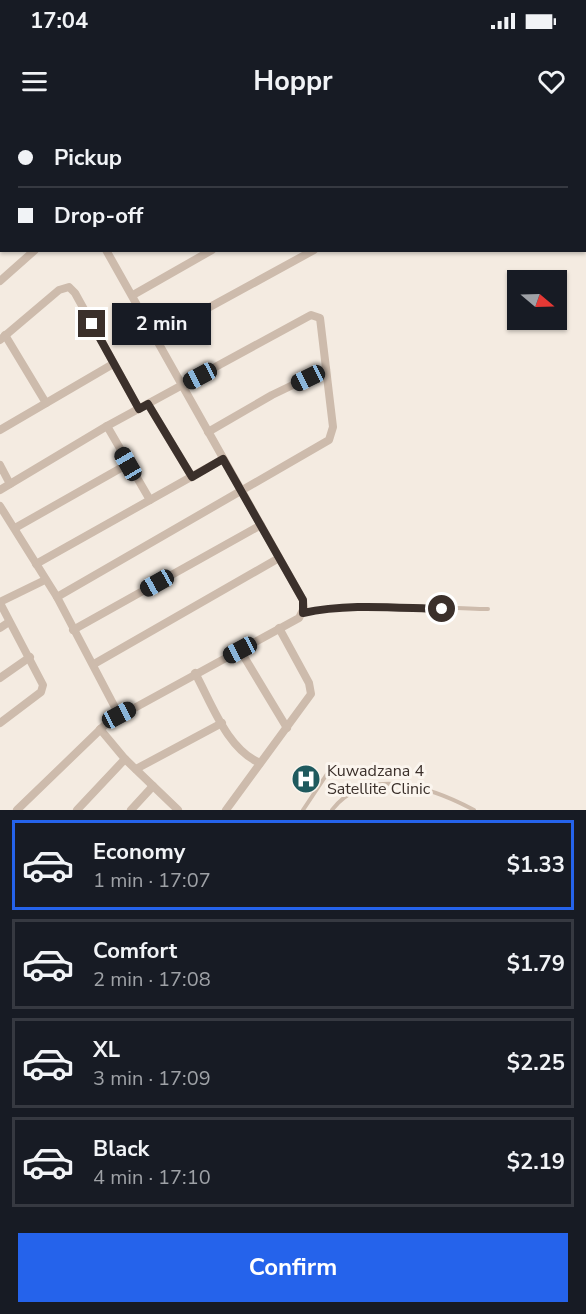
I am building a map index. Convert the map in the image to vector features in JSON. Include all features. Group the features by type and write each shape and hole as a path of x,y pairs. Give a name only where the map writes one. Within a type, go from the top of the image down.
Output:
{"street":[{"path":"0,281 33,252"},
{"path":"17,810 100,729 119,715 299,618 303,613 303,600 181,386 110,252"},
{"path":"133,295 208,252"},
{"path":"155,337 311,252"},
{"path":"46,403 3,337 59,290 69,287 75,293 139,409"},
{"path":"0,490 107,426 311,315 318,316 321,322 333,427 329,440 243,492 57,597"},
{"path":"0,430 113,364"},
{"path":"208,432 272,395 326,369"},
{"path":"148,404 192,477"},
{"path":"107,426 150,500"},
{"path":"36,564 223,459"},
{"path":"15,528 128,464"},
{"path":"0,465 10,484"},
{"path":"0,506 57,597 73,630 94,663 119,715"},
{"path":"73,630 261,525"},
{"path":"94,663 279,558"},
{"path":"0,723 43,689 30,657 0,603 45,580"},
{"path":"0,628 9,622"},
{"path":"226,810 308,701 311,689 279,628"},
{"path":"240,650 287,728"},
{"path":"0,678 30,657"},
{"path":"195,674 222,723 242,753 260,763"},
{"path":"136,770 222,723"},
{"path":"100,729 125,759 178,810"},
{"path":"76,810 125,759"},
{"path":"131,810 153,786"}],"lane":[{"path":"303,613 324,608 352,607 488,609"},
{"path":"303,810 327,774"},
{"path":"332,810 343,798 359,788 385,783 422,789 474,810"}],"place":[{"name":"Kuwadzana 4 Satellite Clinic","path":"306,779"}],"route":[{"path":"92,324 139,409 148,404 192,477 223,459 303,600 303,613 324,608 352,607 442,609"}]}
